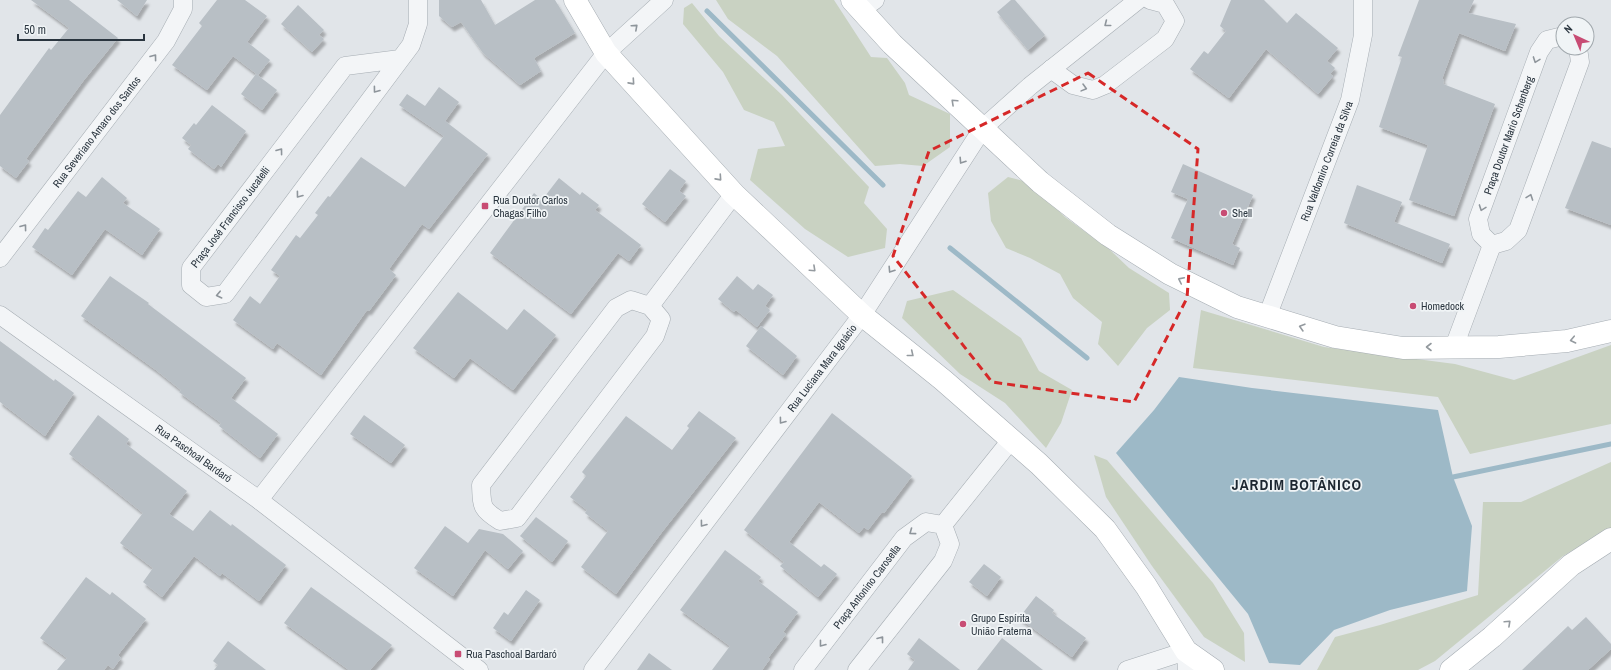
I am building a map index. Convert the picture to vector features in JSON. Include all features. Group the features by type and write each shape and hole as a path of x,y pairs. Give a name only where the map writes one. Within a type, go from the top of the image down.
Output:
{"main road":[{"path":"575,0 606,53 734,194 862,315 943,380 1039,464 1105,529 1146,586 1186,660 1213,670"},
{"path":"863,3 892,44 1040,182 1108,235 1170,274 1237,307 1335,337 1403,348 1499,347 1567,341 1611,331"},
{"path":"1451,670 1478,649 1571,565 1611,539"}],"street":[{"name":"Rua Severiano Amaro dos Santos","path":"0,258 166,41 183,9 183,0"},
{"name":"Praça José Francisco Jucatelli","path":"400,59 345,66 191,268 191,285 206,298 225,294 411,45 418,24 418,0"},
{"path":"259,500 606,53 664,0"},
{"name":"Rua Luciana Mara Ignácio","path":"593,670 862,315 983,128 1051,69 1138,0"},
{"path":"1051,69 1073,85 1093,90 1105,85 1165,39 1172,27 1175,21 1165,4 1150,0"},
{"name":"Rua Valdomiro Correia da Silva","path":"1266,317 1350,100 1363,35 1363,0"},
{"name":"Praça Doutor Mario Schenberg","path":"1492,245 1481,234 1478,219 1539,52 1547,40 1555,38"},
{"path":"1454,347 1492,245 1506,242 1518,230 1580,62 1579,56"},
{"path":"650,306 734,194"},
{"path":"631,300 650,306 661,319 655,336 517,518 500,521 485,512 482,501 481,485 616,308 631,300"},
{"name":"Rua Paschoal Bardaró","path":"0,315 259,500 479,670"},
{"path":"857,670 943,561 950,544 943,525 1011,440"},
{"name":"Praça Antonino Carosella","path":"803,670 904,538 926,522 943,525"},
{"path":"1469,670 1478,649"},
{"path":"1127,670 1186,660"}],"highlighted area":[{"path":"1088,73 1198,149 1187,298 1134,402 992,382 893,256 929,151"}],"green space":[{"path":"716,0 834,0 871,57 887,58 905,83 909,95 950,114 950,147 923,166 900,164 875,166 777,56 728,19"},
{"path":"692,3 719,36 782,95 869,187 864,203 887,229 885,248 848,257 805,229 750,180 758,149 785,146 774,122 744,110 723,72 683,24 684,8"},
{"path":"1008,177 1031,183 1065,217 1109,249 1129,268 1169,293 1170,310 1147,328 1118,366 1098,344 1102,322 1073,298 1060,274 1030,258 1006,248 991,221 988,193"},
{"path":"953,290 1021,338 1039,371 1072,390 1061,423 1046,448 1005,403 960,374 902,318 907,301"},
{"path":"1201,310 1324,347 1455,364 1514,380 1611,345 1611,424 1470,454 1438,397 1193,368"},
{"path":"1094,455 1107,460 1213,583 1244,633 1245,662 1204,637 1152,566 1106,497"},
{"path":"1611,462 1611,528 1563,556 1435,661 1418,670 1317,670 1335,637 1478,595 1483,502 1521,502"}],"water":[{"path":"1179,377 1252,388 1438,410 1453,477 1472,526 1467,591 1390,610 1334,630 1300,665 1269,663 1248,614 1116,453 1154,410"}],"building":[{"path":"31,0 69,0 118,38 84,80 26,159 29,161 16,178 0,166 0,115 49,48 51,50 69,28"},
{"path":"117,0 147,0 137,16"},
{"path":"217,0 245,0 267,16 247,42 270,60 258,75 233,56 207,90 172,65 202,26 199,23"},
{"path":"439,0 481,0 495,25 535,0 555,0 575,33 534,58 541,71 520,85 483,53 461,22 452,27 439,16"},
{"path":"1011,0 1015,0 1045,35 1028,50 997,12"},
{"path":"1231,0 1264,0 1287,23 1296,13 1338,48 1327,61 1335,68 1330,74 1333,76 1318,94 1266,49 1229,98 1190,69 1204,51 1208,54 1226,31 1220,26"},
{"path":"1419,0 1474,0 1468,13 1516,24 1505,51 1459,33 1442,79 1444,80 1443,84 1495,104 1454,216 1409,200 1428,145 1379,127 1402,57 1398,56"},
{"path":"298,5 324,30 319,35 324,39 312,52 281,24"},
{"path":"256,74 277,90 262,110 241,94"},
{"path":"439,87 459,102 445,121 488,154 429,229 422,224 389,269 396,275 369,311 367,310 321,375 277,343 273,349 233,320 250,296 260,304 280,276 271,270 296,235 300,238 318,215 315,213 328,196 330,197 361,157 405,187 444,136 399,105 407,94 425,106"},
{"path":"212,105 246,131 221,167 218,164 214,169 188,149 191,145 182,138 194,123 196,125"},
{"path":"1592,141 1611,148 1611,225 1565,208"},
{"name":"Shell","path":"1183,164 1253,195 1232,244 1240,248 1233,265 1171,238 1188,199 1171,192"},
{"path":"670,169 686,181 679,191 686,196 665,222 642,204"},
{"path":"102,177 127,198 123,203 160,229 142,255 105,229 72,275 32,247 45,228 48,230 78,191 86,197"},
{"path":"559,178 580,195 582,192 599,205 595,210 641,245 629,261 618,253 571,314 490,253 534,193 542,200"},
{"path":"1357,185 1402,202 1394,222 1450,244 1442,263 1344,223"},
{"path":"110,276 149,303 148,304 246,378 231,398 278,434 260,458 219,426 221,423 179,392 181,390 156,370 81,316"},
{"path":"737,276 753,290 758,284 773,295 765,306 770,310 757,327 736,310 734,312 718,299"},
{"path":"458,292 507,330 524,309 556,335 513,390 470,358 454,378 413,348"},
{"path":"761,326 797,356 783,375 746,346"},
{"path":"0,341 54,381 55,379 74,393 45,436 0,402"},
{"path":"699,411 736,438 662,532 616,594 581,567 608,531 585,513 587,510 570,497 586,476 582,472 626,416 672,450 689,428 687,426"},
{"path":"832,413 912,476 884,513 882,512 868,530 864,527 859,533 819,502 789,542 821,567 824,564 837,574 818,597 780,566 784,562 744,530"},
{"path":"98,415 129,439 126,444 187,491 169,514 193,531 210,510 231,526 232,524 286,565 259,601 222,573 220,576 194,556 162,597 143,582 153,568 120,543 143,513 69,454"},
{"path":"364,415 405,445 391,463 350,434"},
{"path":"536,517 568,541 552,562 520,536"},
{"path":"445,526 468,543 479,529 503,534 523,551 508,569 485,550 453,596 414,568"},
{"path":"725,550 761,577 758,581 798,612 783,632 786,634 768,658 770,659 762,670 712,670 730,646 680,610"},
{"path":"984,564 1001,577 987,596 969,582"},
{"path":"86,577 110,595 112,592 146,619 118,655 121,658 113,669 108,665 104,670 57,670 67,658 40,638"},
{"path":"311,587 392,645 370,670 349,670 284,623"},
{"path":"526,590 540,600 511,641 493,628 504,612 508,615"},
{"path":"1036,596 1054,610 1052,613 1086,638 1072,657 1019,618"},
{"path":"1586,617 1611,644 1611,649 1588,670 1522,670 1568,626 1572,630"},
{"path":"919,638 960,670 908,670 915,660 907,654"},
{"path":"1002,638 1043,670 977,670"},
{"path":"228,641 266,670 214,670 218,665 213,661"},
{"path":"649,653 672,670 637,670"}],"waterway":[{"path":"707,11 883,185"},
{"path":"950,248 1087,358"},
{"path":"1453,477 1611,444"}],"place":[{"name":"Rua Doutor Carlos Chagas Filho","path":"485,206"},
{"name":"Shell","path":"1224,213"},
{"name":"Homedock","path":"1413,306"},
{"name":"Grupo Espírita União Fraterna","path":"963,624"},
{"name":"Rua Paschoal Bardaró","path":"458,654"}],"district":[{"name":"JARDIM BOTÂNICO","path":"1297,485"}]}
